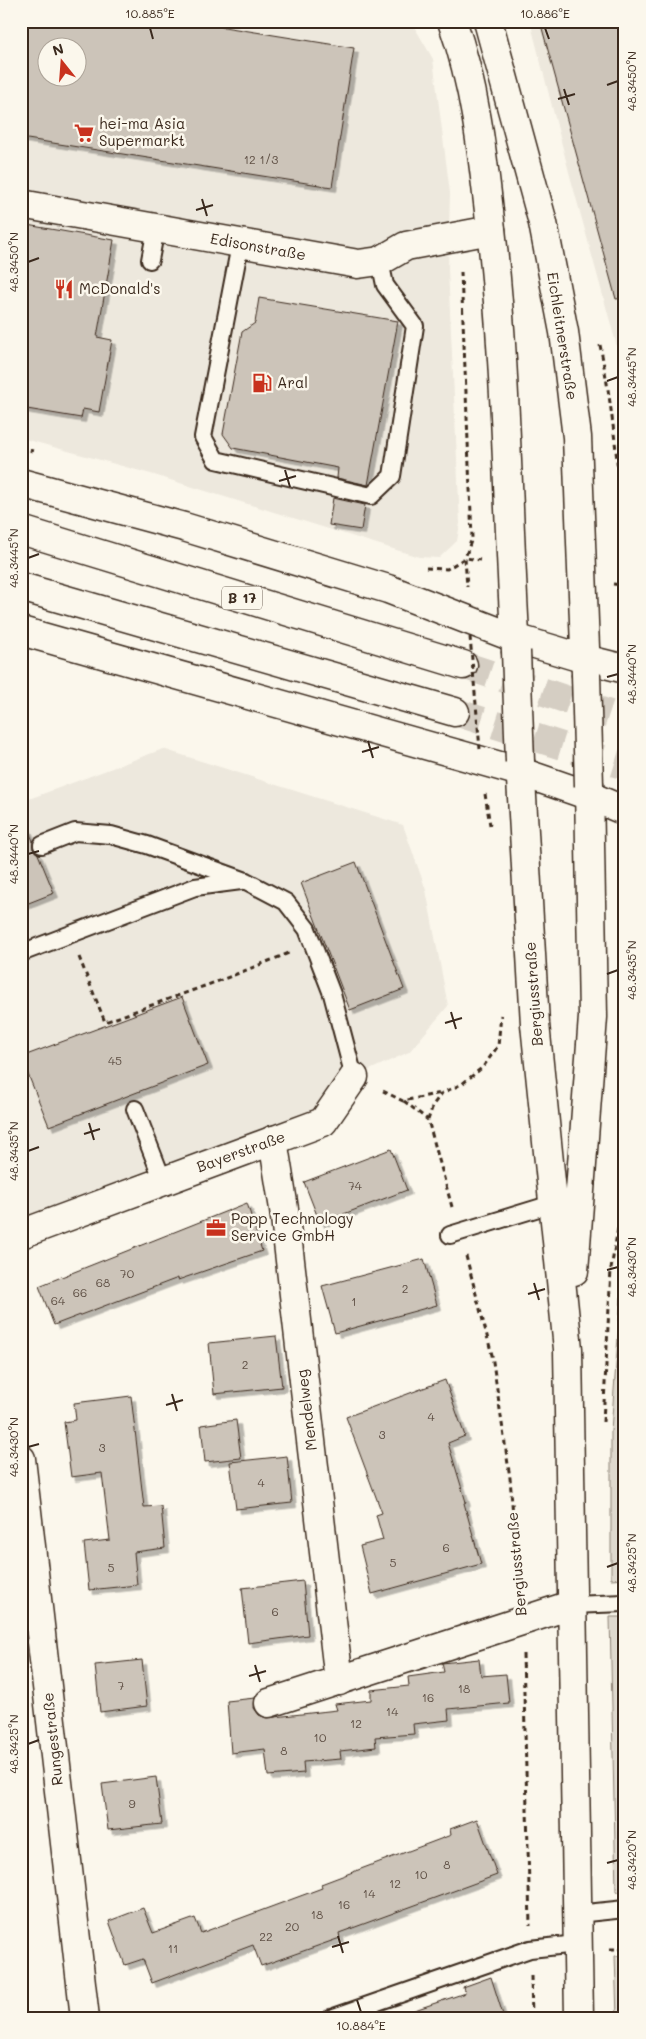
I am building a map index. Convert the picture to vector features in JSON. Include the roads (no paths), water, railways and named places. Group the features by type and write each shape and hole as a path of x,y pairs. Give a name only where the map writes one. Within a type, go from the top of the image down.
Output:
{"main road":[{"path":"452,21 460,44 482,139 497,274 516,644"},
{"name":"Eichleitnerstraße","path":"488,21 543,223 564,332 577,438 585,666"},
{"name":"Edisonstraße","path":"21,204 358,264 380,261 406,246 491,230"},
{"path":"21,483 184,527 388,589 516,644 585,666 625,669"},
{"name":"B 17","path":"21,530 463,666"},
{"path":"21,587 455,712"},
{"path":"21,632 521,767 590,791 625,811"},
{"name":"Bergiusstraße","path":"516,644 534,1024 555,1203 568,1349 571,1605 580,2018"},
{"name":"Bergiusstraße","path":"568,1349 593,1016 590,791 585,666"},
{"name":"Bayerstraße","path":"21,1234 323,1122 354,1077"},
{"name":"Mendelweg","path":"273,1140 284,1209 338,1681"},
{"name":"Rungestraße","path":"21,1459 85,2018"},
{"path":"269,1703 571,1605"}],"lane":[{"path":"150,260 156,228"},
{"path":"240,244 202,437 216,460 371,496 392,476 415,326 385,284 380,261"},
{"path":"42,845 75,832 111,836 147,845 246,881 286,902 307,928 332,994 354,1077"},
{"path":"21,953 195,887 246,881"},
{"path":"135,1109 163,1181"},
{"path":"454,1233 555,1203"},
{"path":"571,1605 625,1603"},
{"path":"577,1914 625,1909"},
{"path":"331,2018 530,1949 578,1944"}],"tunnel":[{"path":"463,665 625,719"},
{"path":"455,712 625,766"}],"place":[{"name":"hei-ma Asia Supermarkt","path":"84,133"},
{"name":"McDonald's","path":"64,289"},
{"name":"Aral","path":"262,383"},
{"name":"Popp Technology Service GmbH","path":"216,1228"}]}
